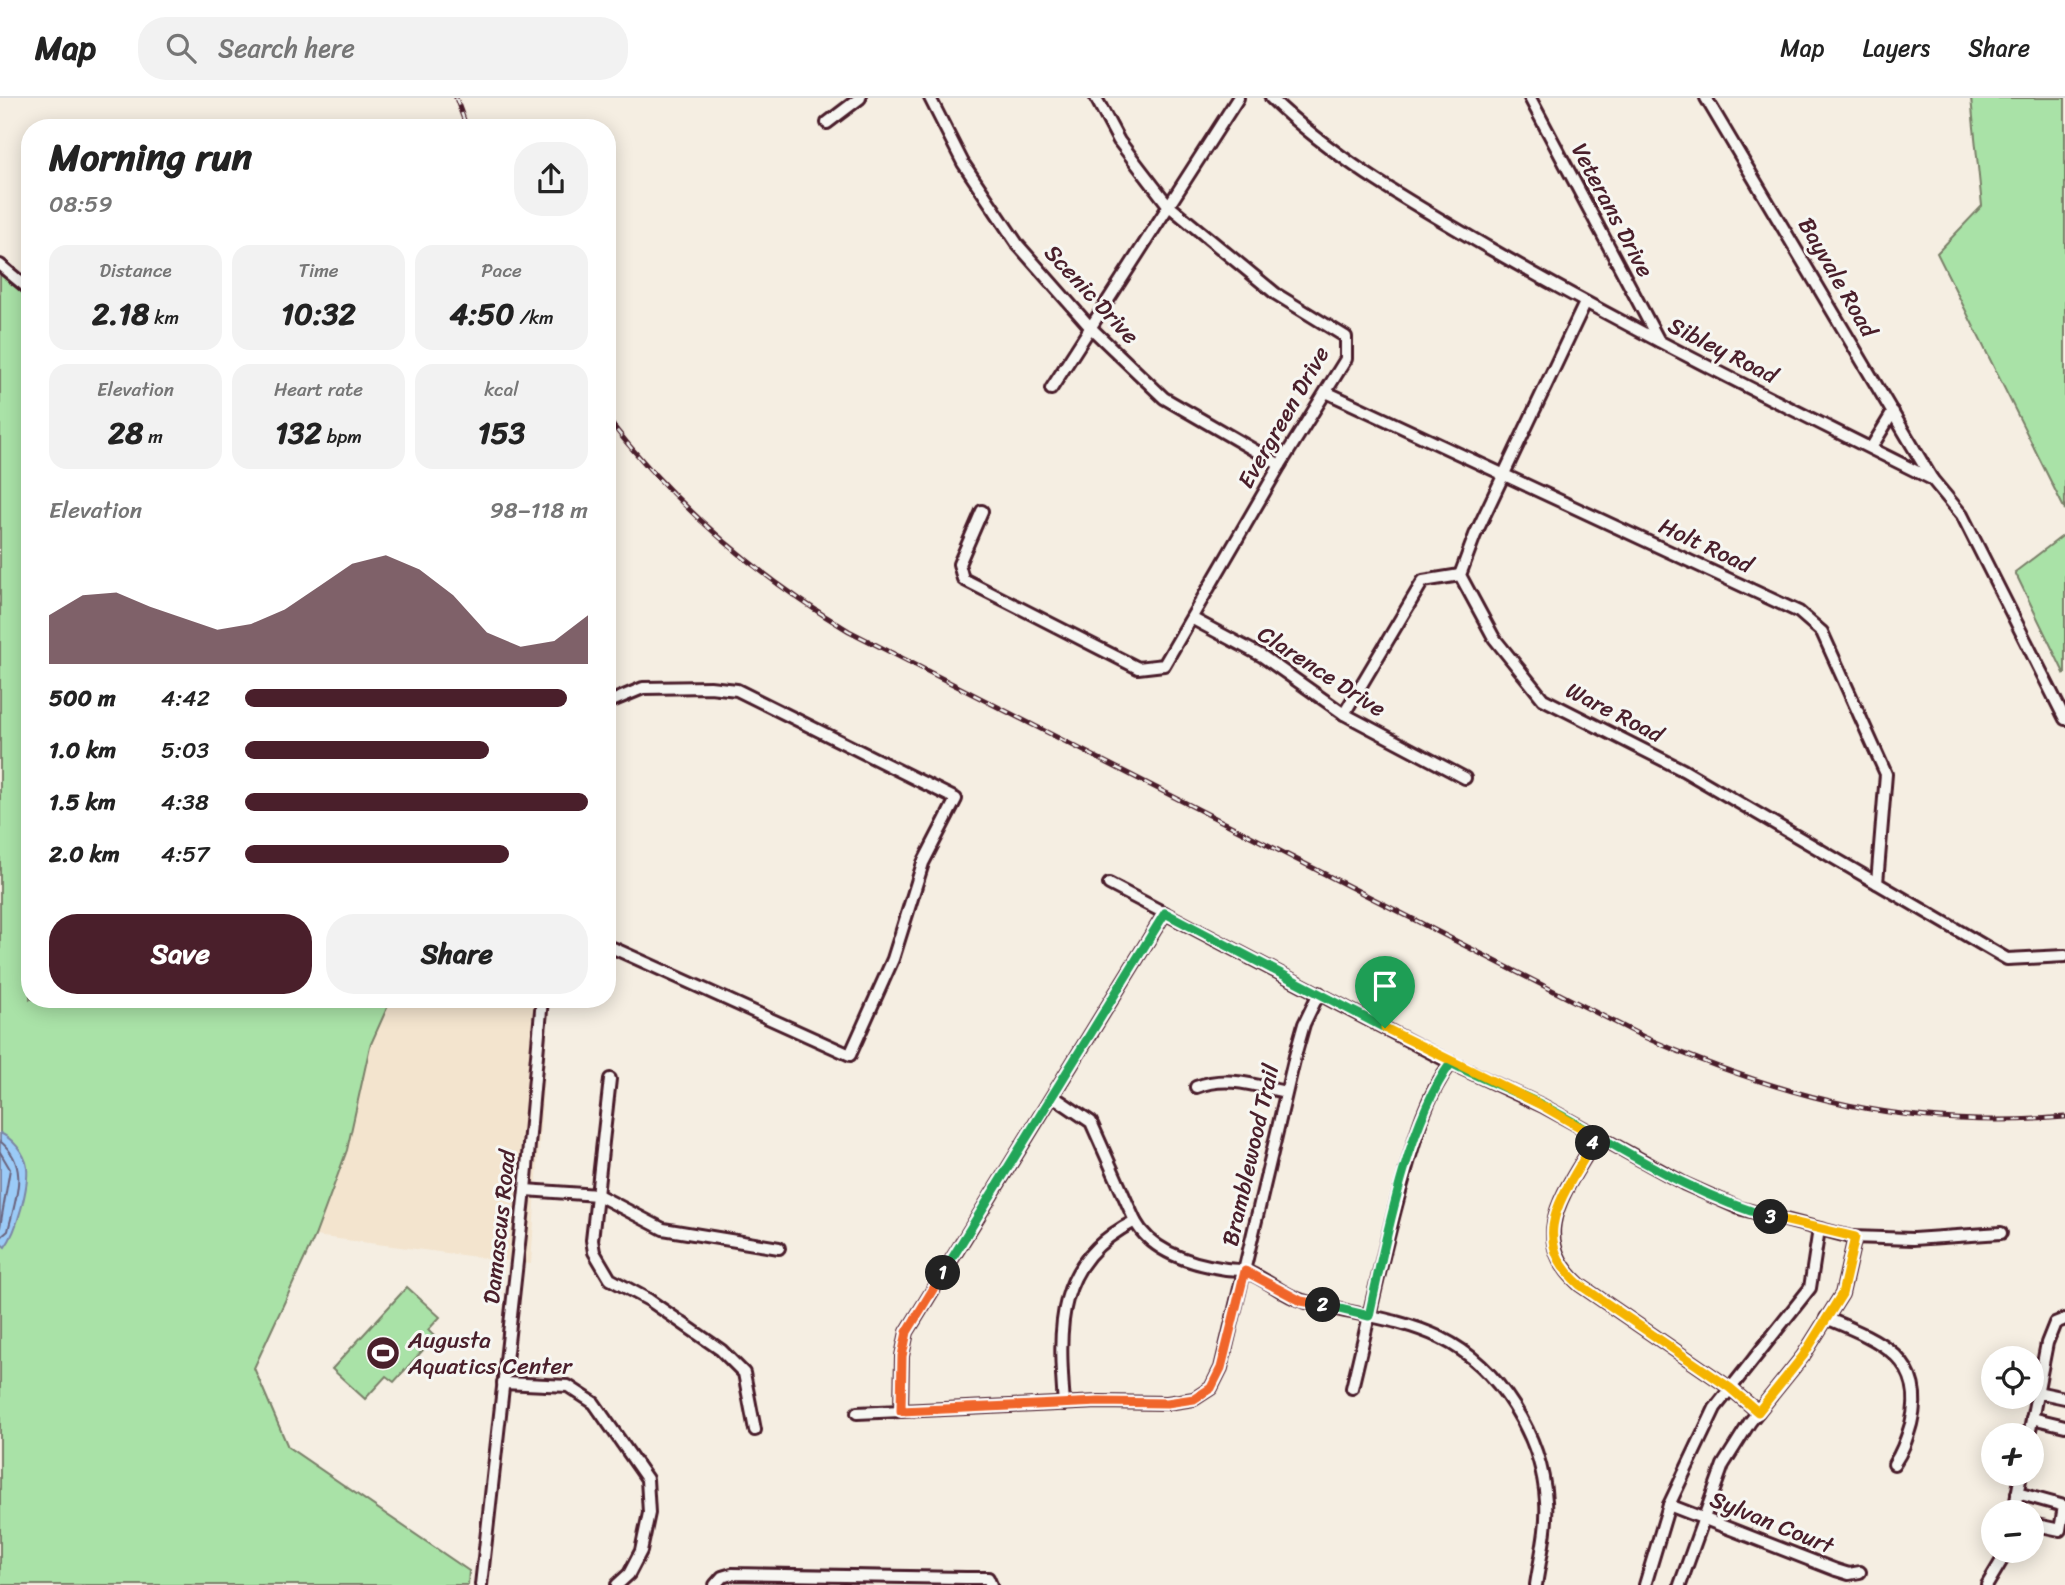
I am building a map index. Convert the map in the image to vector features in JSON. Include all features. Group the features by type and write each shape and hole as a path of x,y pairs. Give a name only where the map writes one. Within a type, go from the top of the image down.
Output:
{"street":[{"path":"827,123 860,98"},
{"name":"Scenic Drive","path":"930,98 963,163 1018,245 1091,328 1164,398 1280,465"},
{"name":"Evergreen Drive","path":"982,511 959,564 963,579 1138,668 1164,665 1280,465 1346,359 1346,337 1276,294 1168,205 1119,141 1096,98"},
{"path":"1051,390 1238,98"},
{"name":"Sibley Road","path":"1271,98 1306,132 1368,177 1585,303 1932,479 1962,515 2065,719"},
{"name":"Veterans Drive","path":"1530,98 1659,341"},
{"name":"Bayvale Road","path":"1706,98 1932,479"},
{"path":"0,265 21,282"},
{"path":"1344,714 1423,581 1460,575 1475,535 1585,303"},
{"name":"Holt Road","path":"1326,392 1799,612 1822,632 1886,774 1877,883"},
{"path":"1871,449 1893,412"},
{"name":"Ware Road","path":"1460,575 1494,638 1543,699 1683,770 2007,959 2065,956"},
{"name":"Clarence Drive","path":"1193,619 1262,656 1344,714 1465,778"},
{"path":"616,698 643,688 710,687 737,690 956,799 923,863 893,958 850,1055 616,951"},
{"path":"1110,884 1451,1063 1543,1106 1597,1137 1739,1208 1855,1237 1913,1239 2001,1233"},
{"path":"901,1411 902,1356 907,1332 1165,913"},
{"name":"Bramblewood Trail","path":"857,1413 1064,1404 1167,1403 1194,1399 1211,1388 1221,1368 1285,1092 1304,1024 1320,993"},
{"name":"Damascus Road","path":"481,1585 525,1190 541,1008"},
{"path":"1352,1388 1412,1151 1436,1083 1451,1063"},
{"path":"610,1079 592,1240 594,1252 610,1279 649,1300 721,1350 744,1373 755,1430"},
{"path":"1196,1087 1214,1080 1231,1080 1285,1092"},
{"path":"1054,1097 1091,1122 1140,1231 1158,1247 1195,1263 1245,1271 1301,1301 1369,1316 1441,1338 1476,1361 1520,1415 1531,1437 1546,1503 1535,1585"},
{"path":"1597,1137 1553,1217 1550,1237 1555,1255 1567,1273 1580,1285 1730,1388 1758,1412"},
{"path":"525,1190 598,1195 663,1229 779,1248"},
{"path":"1064,1404 1060,1327 1067,1295 1084,1261 1113,1232 1135,1221"},
{"path":"1645,1585 1669,1505 1714,1408 1810,1288 1819,1229"},
{"path":"1680,1585 1723,1465 1758,1412 1803,1356 1842,1294 1855,1237"},
{"path":"1826,1318 1866,1334 1893,1352 1905,1366 1915,1387 1915,1406 1908,1432 1902,1453 1894,1464"},
{"path":"2044,1358 2055,1323 2065,1319"},
{"path":"503,1383 568,1386 594,1403 647,1479 649,1513 641,1551 629,1574 617,1585"},
{"path":"2044,1394 2065,1398"},
{"path":"2031,1423 2034,1409"},
{"path":"2032,1418 2065,1426"},
{"path":"2016,1500 2018,1486"},
{"path":"2017,1493 2042,1500"},
{"path":"2044,1500 2064,1506 2060,1530 2044,1527"},
{"name":"Sylvan Court","path":"1669,1505 1836,1570 1849,1574 1860,1572"},
{"path":"1987,1585 2000,1563"},
{"path":"715,1585 722,1577 732,1574 965,1581 988,1578 991,1585"}],"shaded area":[{"path":"387,1008 548,1008 531,1264 315,1236 347,1150 370,1046"}],"green space":[{"path":"1971,98 2065,98 2065,510 1937,253 1982,206"},
{"path":"0,274 21,292 21,1008 387,1008 370,1046 347,1150 315,1236 254,1368 288,1447 469,1571 468,1585 0,1585"},
{"path":"2065,534 2065,675 2015,572"},
{"name":"Augusta Aquatics Center","path":"407,1287 440,1317 428,1330 435,1337 394,1382 386,1376 365,1399 332,1369"}],"water":[{"path":"0,1133 17,1147 24,1156 27,1167 21,1208 14,1231 5,1247 0,1243"}],"railway":[{"path":"456,98 464,119"},
{"path":"616,429 660,480 718,536 781,586 849,631 1644,1037 1747,1077 1849,1105 1954,1119 2065,1117"}],"place":[{"name":"Augusta Aquatics Center","path":"383,1353"}],"route":[{"path":"1385,1028 1165,913 1013,1164 907,1332 902,1356 901,1411 1099,1402 1167,1403 1194,1399 1211,1388 1221,1368 1245,1271 1301,1301 1369,1316 1382,1259 1423,1115 1436,1083 1451,1063 1543,1106 1685,1184 1739,1208 1855,1237 1842,1294 1803,1356 1758,1412 1730,1388 1580,1285 1567,1273 1555,1255 1550,1237 1553,1217 1597,1137 1543,1106 1455,1065 1451,1063 1385,1028"}]}
